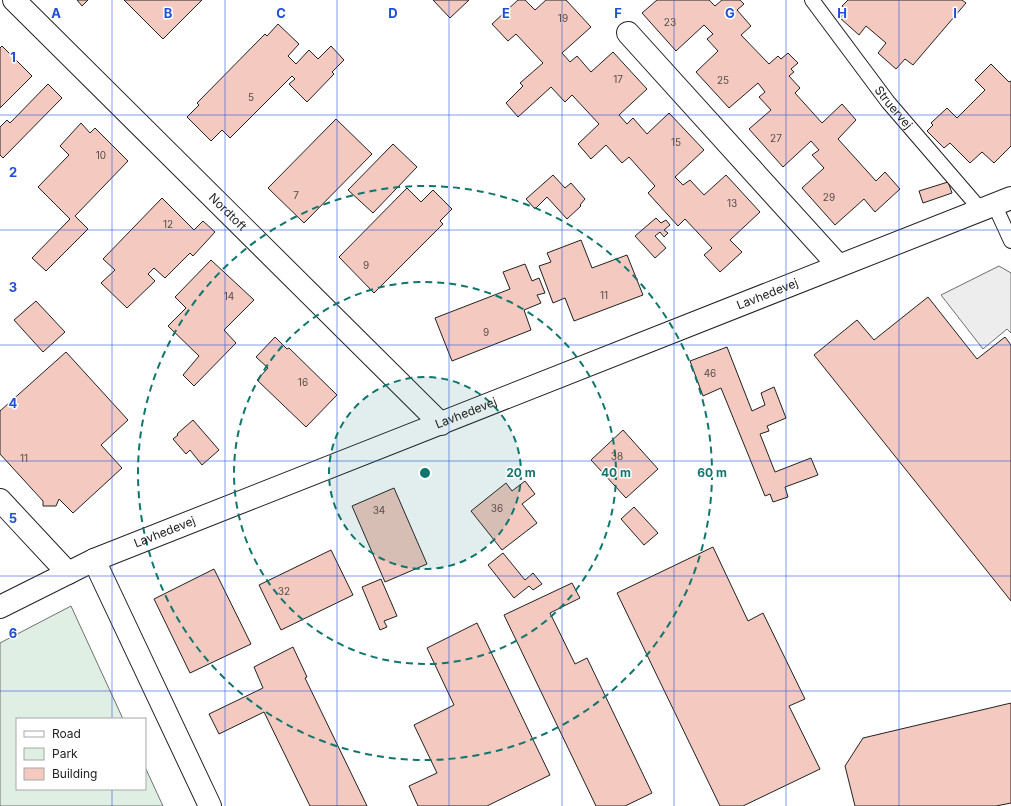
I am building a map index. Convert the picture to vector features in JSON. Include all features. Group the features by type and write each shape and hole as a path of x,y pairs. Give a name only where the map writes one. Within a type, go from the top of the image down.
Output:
{"street":[{"name":"Nordtoft","path":"14,0 441,424"},
{"path":"628,33 838,265"},
{"name":"Lavhedevej","path":"0,607 94,560 995,204"},
{"path":"0,500 68,573"},
{"path":"94,560 210,806"}],"lane":[{"name":"Struervej","path":"812,0 888,102 995,204"},
{"path":"995,204 1011,241"}],"green space":[{"path":"71,606 123,718 16,718 16,790 146,790 146,769 163,806 0,806 0,643"}],"shaded area":[{"path":"999,266 1011,273 1011,333 1007,329 983,349 941,295"}],"building":[{"path":"77,0 88,0 82,6"},
{"path":"124,0 202,0 163,39"},
{"path":"433,0 469,0 450,18"},
{"path":"518,0 525,0 535,10 546,0 566,0 591,27 562,53 570,62 577,56 591,72 613,52 647,89 619,115 627,124 633,118 647,134 669,113 704,150 675,177 683,185 690,180 704,195 726,175 760,212 730,240 742,252 720,272 704,255 712,248 685,219 678,226 648,193 655,186 629,157 622,163 606,145 591,159 578,144 599,124 572,95 565,102 551,87 518,117 506,103 523,86 520,83 543,63 516,34 508,41 492,24"},
{"path":"657,0 709,0 715,6 722,0 740,0 744,4 737,10 751,26 741,35 769,64 778,56 781,59 788,53 798,63 791,69 794,72 789,76 800,88 795,93 822,123 842,104 856,120 838,139 876,181 885,172 900,189 875,212 864,199 835,225 802,188 824,168 812,155 819,150 811,141 783,167 749,129 771,110 759,97 765,92 758,83 729,108 696,72 718,51 707,39 713,34 704,25 676,51 642,13"},
{"path":"848,0 962,0 966,3 913,65 905,59 896,69 878,53 886,43 866,26 859,35 840,18 847,10 842,6"},
{"path":"278,24 299,44 288,56 296,64 309,50 318,59 331,46 344,60 332,72 334,74 307,102 289,84 295,79 292,76 230,138 222,130 211,141 187,117 199,105 197,103 265,34 267,36"},
{"path":"2,46 32,76 0,108 0,48"},
{"path":"991,64 1009,82 1011,81 1011,146 994,163 982,152 970,163 950,143 944,148 927,131 933,125 931,123 947,108 957,118 985,90 975,80"},
{"path":"48,84 62,98 3,158 0,155 0,127 7,120 10,123"},
{"path":"336,119 372,154 304,223 268,188"},
{"path":"81,123 90,133 95,128 128,161 75,216 88,229 46,271 32,258 70,219 38,187 69,155 60,146"},
{"path":"393,144 417,167 373,213 348,190"},
{"path":"553,175 565,188 571,183 585,199 580,205 581,206 567,219 547,197 535,209 526,199"},
{"path":"948,182 952,193 923,203 919,191"},
{"path":"407,188 421,202 433,190 452,209 440,221 443,224 374,293 339,257"},
{"path":"162,198 194,230 203,221 215,232 193,256 190,253 165,278 154,268 148,274 155,281 127,308 101,283 115,270 103,259"},
{"path":"656,218 661,223 666,220 670,225 664,230 668,233 664,237 660,232 655,236 666,248 655,258 635,236"},
{"path":"581,240 592,268 627,255 643,295 574,321 565,298 553,303 539,266 551,262 547,253"},
{"path":"211,260 254,300 224,330 236,343 194,386 183,375 199,356 168,326 186,308 175,297"},
{"path":"525,264 532,281 539,278 545,293 537,295 541,303 524,310 531,330 452,361 435,318 510,289 503,272"},
{"path":"928,297 977,359 1005,337 1011,345 1011,601 814,355 857,320 874,340"},
{"path":"36,301 65,332 43,352 14,320"},
{"path":"275,337 287,349 289,348 337,395 306,427 257,380 268,368 256,357"},
{"path":"727,347 752,411 765,405 761,393 774,387 786,418 767,426 769,431 760,434 775,472 811,458 818,475 785,487 788,497 773,502 770,494 765,496 721,388 703,396 690,361"},
{"path":"66,352 128,420 101,445 122,468 73,513 59,499 56,506 43,506 43,501 0,454 0,411"},
{"path":"193,420 219,450 202,465 190,450 186,454 173,439"},
{"path":"623,430 658,469 626,498 591,460"},
{"path":"525,481 535,494 522,504 537,523 502,550 471,511 506,483 512,491"},
{"path":"394,488 427,564 385,582 352,506"},
{"path":"634,507 658,533 644,545 621,519"},
{"path":"713,547 748,621 763,613 805,699 789,706 820,769 743,806 720,806 617,593"},
{"path":"331,550 353,595 281,630 259,585"},
{"path":"503,553 525,580 533,573 542,584 533,590 529,586 514,598 488,565"},
{"path":"214,569 251,644 190,673 154,599"},
{"path":"381,579 397,616 384,621 387,627 380,630 362,587"},
{"path":"572,583 580,598 550,613 575,664 587,658 652,793 625,806 596,806 504,615"},
{"path":"477,623 550,775 487,806 418,806 409,786 437,773 414,725 454,705 427,648"},
{"path":"293,647 307,677 305,678 367,806 310,806 264,712 219,734 209,714 263,688 254,667"},
{"path":"1011,703 1011,803 996,806 855,806 845,766 863,738"}]}
